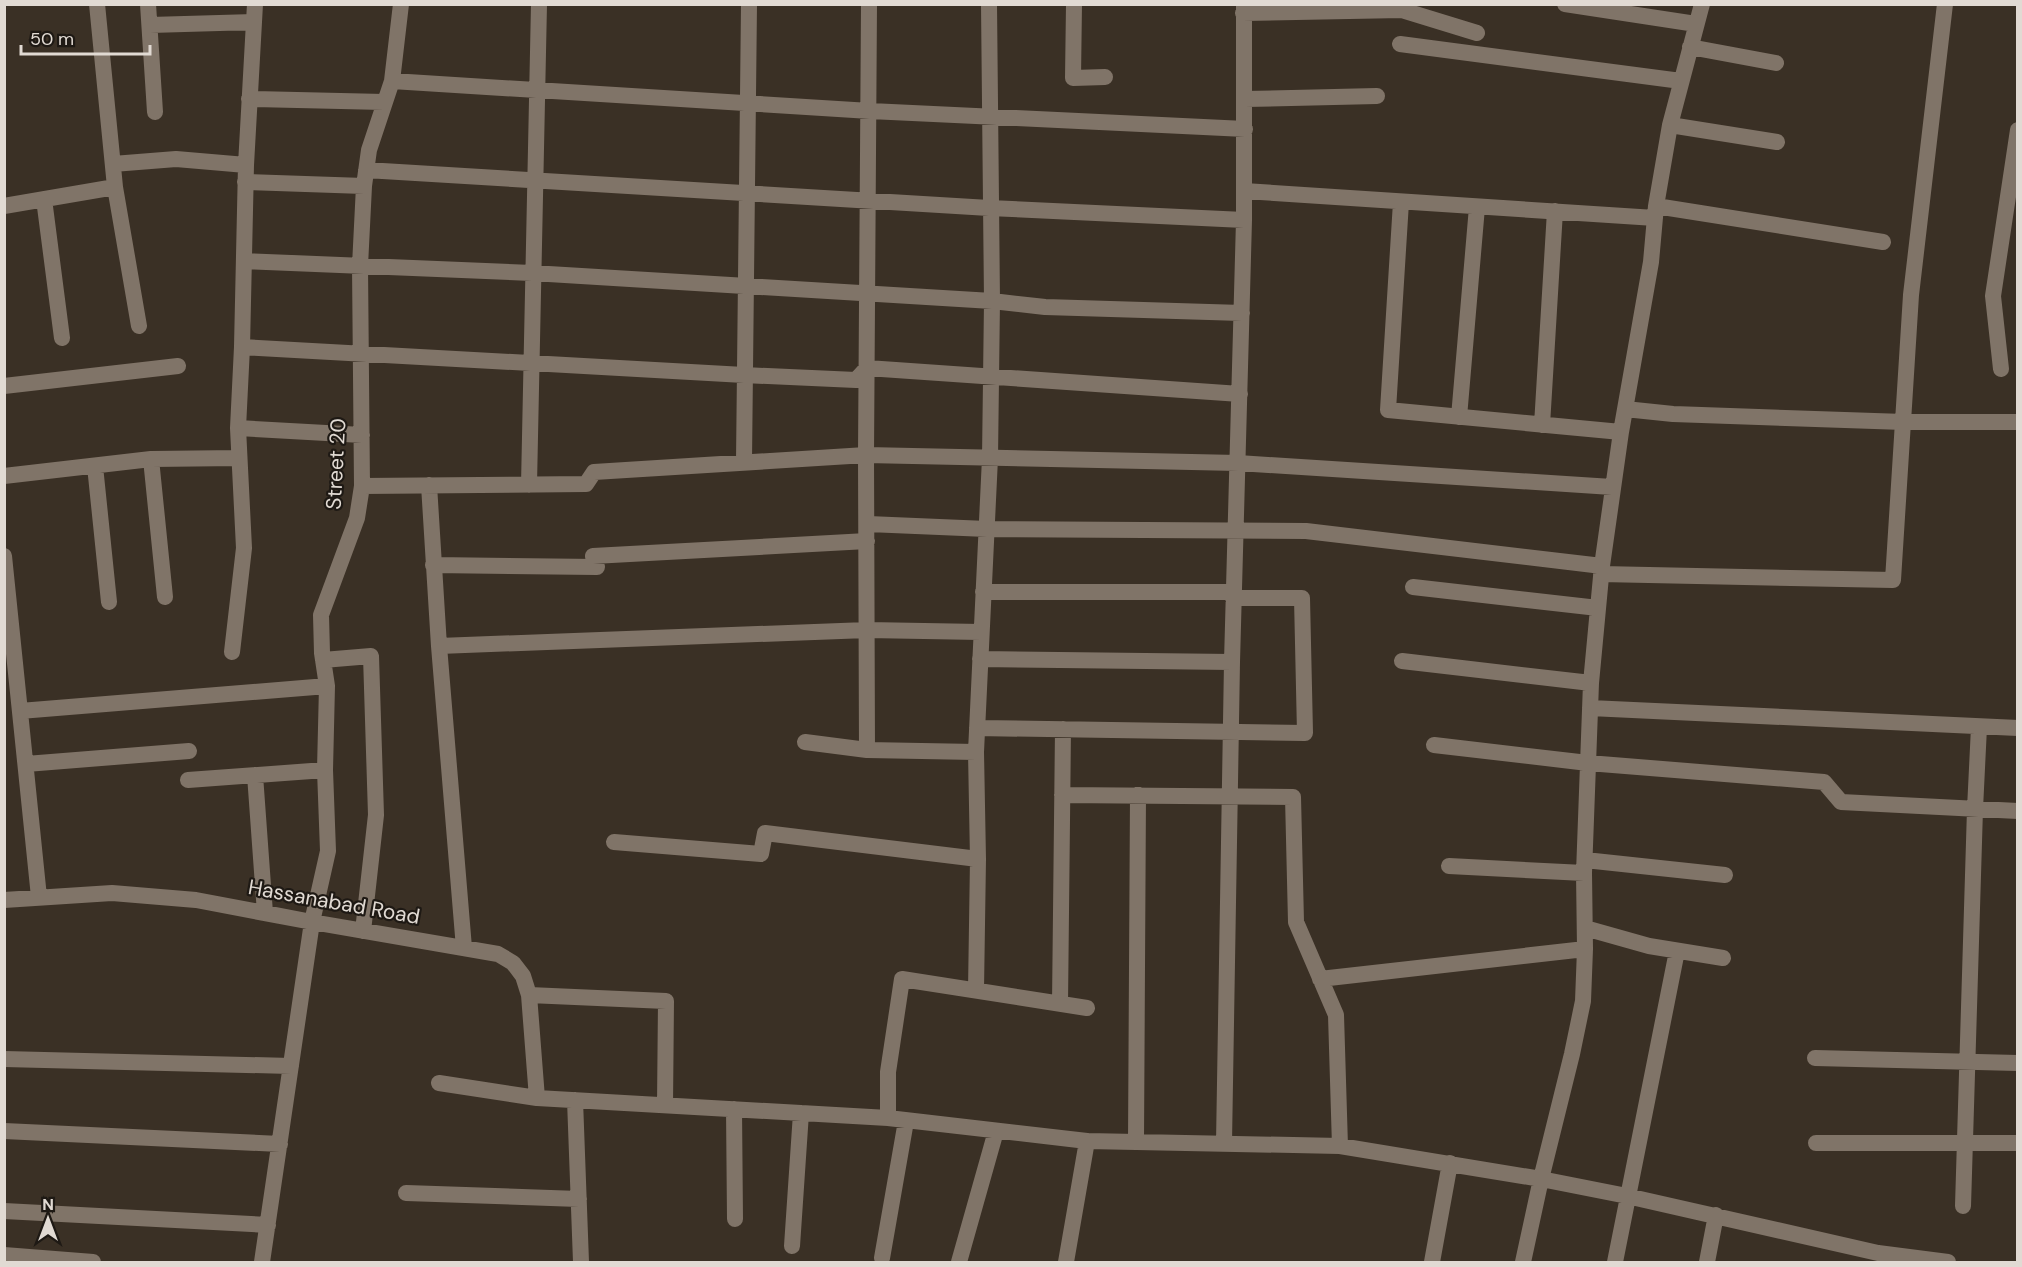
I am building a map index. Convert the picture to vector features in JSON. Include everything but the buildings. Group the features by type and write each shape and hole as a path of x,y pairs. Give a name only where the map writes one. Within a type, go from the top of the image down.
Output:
{"street":[{"path":"97,4 115,187 139,326"},
{"path":"148,4 155,112"},
{"path":"232,652 244,548 238,428 246,173 255,4"},
{"name":"Street 20","path":"262,1263 312,922 328,851 325,770 327,686 321,615 357,518 362,486 360,266 365,178 369,150 392,81 400,4"},
{"path":"529,485 539,4"},
{"path":"744,461 749,4"},
{"path":"867,750 869,4"},
{"path":"976,990 978,859 976,752 990,458 992,301 989,208 989,4"},
{"path":"1074,4 1073,78 1106,77"},
{"path":"1565,4 1696,24"},
{"path":"1523,1263 1583,1001 1584,867 1591,683 1602,570 1612,487 1651,262 1656,212 1670,125 1702,4"},
{"path":"868,524 987,529 1306,531 1602,570 1893,580 1911,295 1945,4"},
{"path":"1224,1143 1230,731 1244,220 1244,9 1402,10 1477,33"},
{"path":"150,25 254,22"},
{"path":"1400,44 1681,81"},
{"path":"1690,47 1776,63"},
{"path":"392,81 537,88 870,111 1245,129"},
{"path":"1245,99 1377,96"},
{"path":"249,99 384,102"},
{"path":"1670,125 1777,142"},
{"path":"2001,369 1993,296 2018,130"},
{"path":"114,164 176,159 246,173 534,181 989,208 1244,220"},
{"path":"4,206 115,187"},
{"path":"1244,191 1555,211 1656,212 1883,242"},
{"path":"44,199 62,338"},
{"path":"1401,202 1388,410 1621,432"},
{"path":"1459,417 1477,207"},
{"path":"1542,425 1555,211"},
{"path":"244,261 532,273 992,301 1045,307 1242,313"},
{"path":"242,347 856,380 867,368"},
{"path":"4,386 178,366"},
{"path":"867,368 1240,394"},
{"path":"1625,409 1672,414 1904,422 2018,422"},
{"path":"238,428 362,435"},
{"path":"362,486 586,484 594,472 866,455 1238,463 1612,487"},
{"path":"4,476 151,459 239,458"},
{"path":"151,459 165,597"},
{"path":"95,466 109,602"},
{"path":"429,485 439,646 464,948"},
{"path":"433,565 597,567 593,556 867,541"},
{"path":"4,556 39,897"},
{"path":"1413,587 1598,608"},
{"path":"977,728 1305,733 1302,598 983,592"},
{"path":"439,646 867,630 981,632"},
{"path":"323,660 371,656 376,815 363,931"},
{"path":"980,659 1232,662"},
{"path":"1402,661 1591,683"},
{"path":"20,711 327,686"},
{"path":"1590,708 2018,728"},
{"path":"1963,1206 1979,727"},
{"path":"1060,1004 1063,729"},
{"path":"805,742 867,750 976,752"},
{"path":"1434,745 1588,763 1824,782 1841,802 2018,811"},
{"path":"26,764 189,751"},
{"path":"188,780 325,770"},
{"path":"255,775 265,913"},
{"path":"1062,795 1293,797 1296,922 1336,1015 1340,1146"},
{"path":"1136,1141 1138,795"},
{"path":"614,842 761,854 765,833 978,859"},
{"path":"1449,866 1584,867 1725,875"},
{"name":"Hassanabad Road","path":"4,900 112,893 196,900 498,954 513,963 523,976 529,995 537,1098"},
{"path":"1585,928 1649,946 1723,958"},
{"path":"1320,979 1585,949"},
{"path":"1615,1263 1677,951"},
{"path":"888,1119 888,1072 902,979 1087,1008"},
{"path":"529,995 666,1001 665,1105"},
{"path":"1815,1058 2018,1063"},
{"path":"4,1059 291,1066"},
{"path":"439,1083 537,1098 906,1120 1087,1140 1340,1146 1541,1179 1716,1215 1878,1253 1948,1263"},
{"path":"575,1100 581,1263"},
{"path":"734,1109 735,1219"},
{"path":"792,1246 801,1113"},
{"path":"882,1258 906,1120"},
{"path":"4,1131 280,1144"},
{"path":"959,1263 996,1131"},
{"path":"1066,1263 1087,1140"},
{"path":"1816,1143 2018,1143"},
{"path":"1432,1263 1450,1163"},
{"path":"406,1193 579,1199"},
{"path":"4,1211 268,1225"},
{"path":"1707,1263 1716,1215"},
{"path":"4,1255 93,1263"}]}
